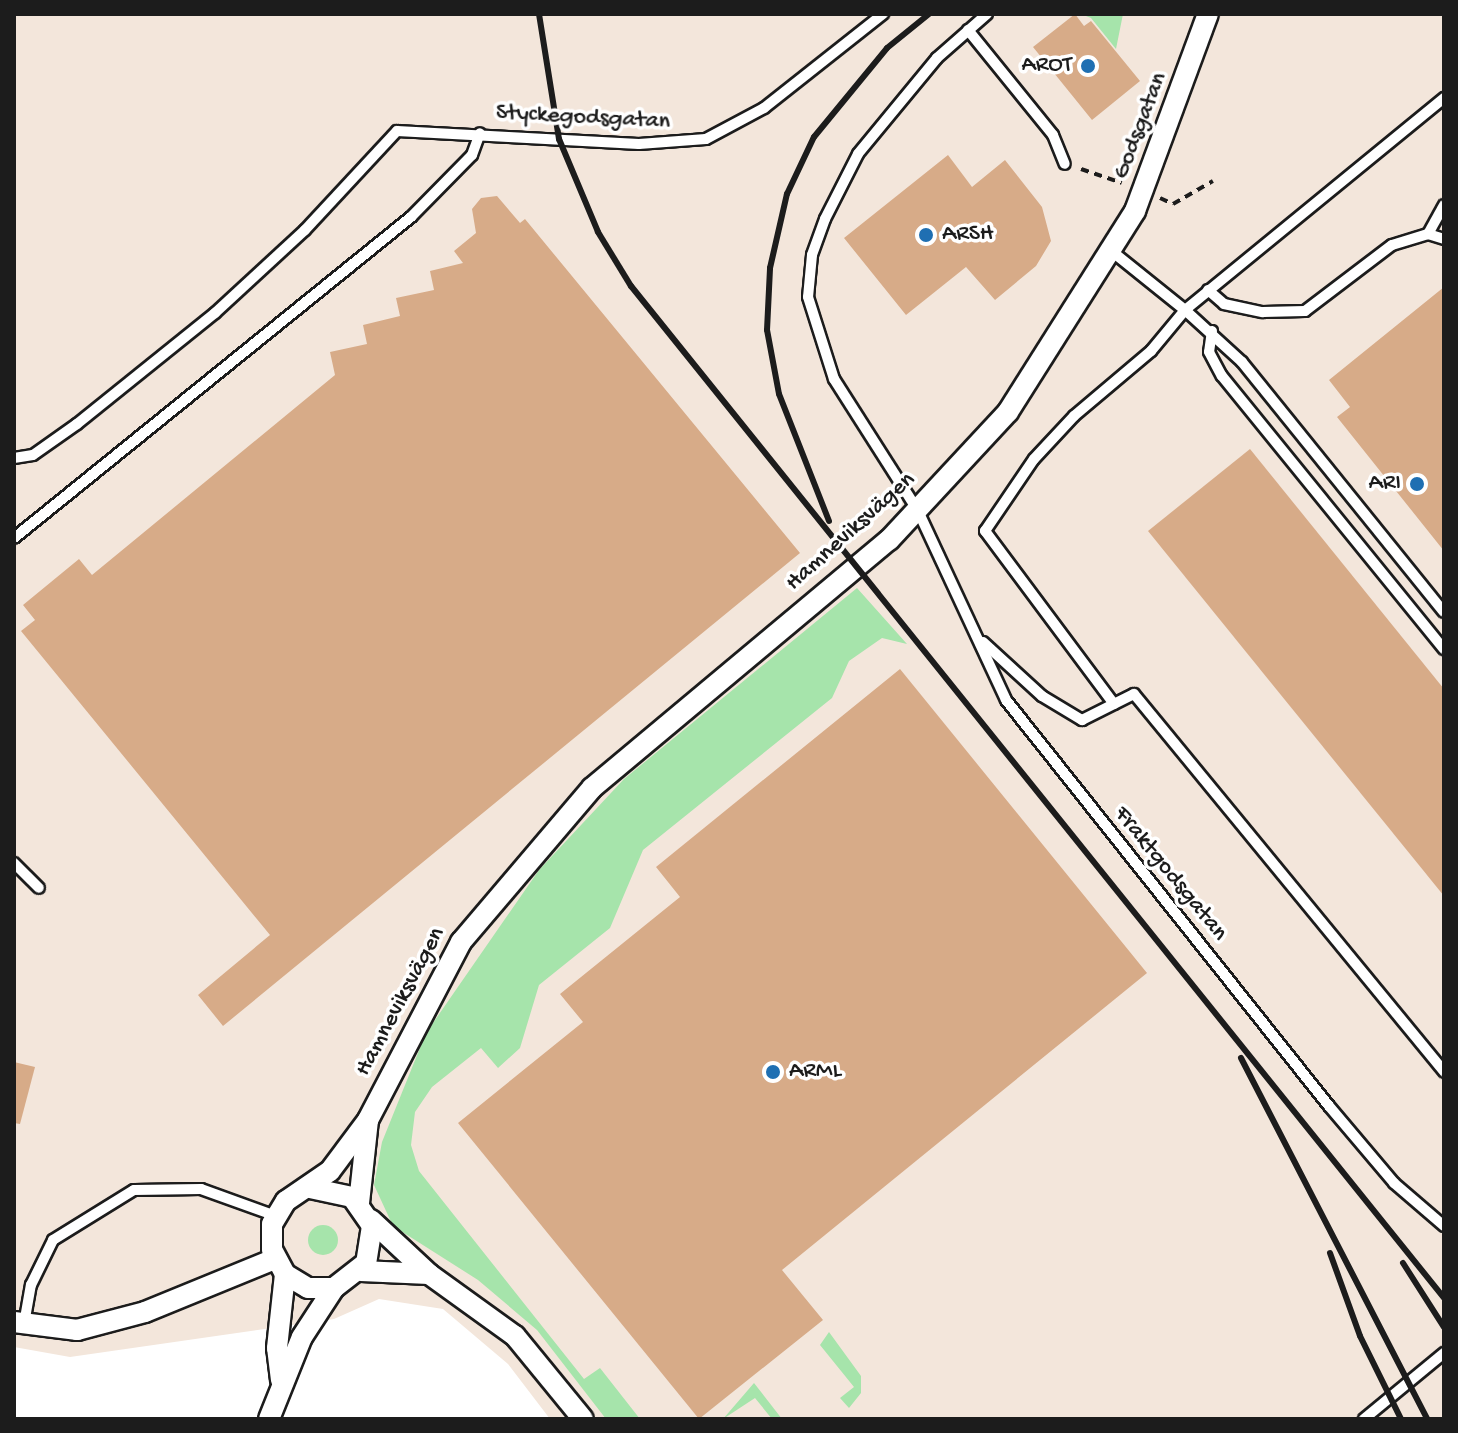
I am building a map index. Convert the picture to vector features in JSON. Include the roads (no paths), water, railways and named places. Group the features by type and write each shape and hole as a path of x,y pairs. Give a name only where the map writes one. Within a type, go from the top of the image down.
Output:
{"street":[{"name":"Godsgatan","path":"1114,253 1144,190 1208,14"},
{"name":"Hamneviksvägen","path":"310,1188 368,1120 439,975 548,833 646,738 918,511 1008,412 1114,253"},
{"name":"Hamneviksvägen","path":"364,1210 368,1120"},
{"path":"281,1380 277,1348 280,1266 270,1233 276,1216 310,1188 336,1189 364,1210 429,1274 515,1336 583,1419"},
{"path":"269,1419 281,1380 317,1308 334,1288 361,1271 373,1245 364,1210"},
{"path":"280,1266 308,1288 334,1288"},
{"path":"19,1323 77,1330 280,1266"},
{"path":"361,1271 429,1274"}],"lane":[{"name":"Styckegodsgatan","path":"14,458 33,455 77,424 215,313 305,230 397,131 480,133 639,144 706,139 764,108 883,14"},
{"name":"Fraktgodsgatan","path":"987,14 937,58 858,154 825,219 808,297 834,379 918,511 1006,700 1329,1106 1394,1183 1444,1226"},
{"path":"968,30 1053,135 1065,164"},
{"path":"1114,704 985,531 1042,450 1151,351 1185,310 1444,98"},
{"path":"14,538 411,217 472,155 480,133"},
{"path":"1428,234 1444,205"},
{"path":"1208,290 1224,304 1263,312 1305,311 1392,245 1428,234 1444,239"},
{"path":"1114,253 1212,331 1444,612"},
{"path":"1212,331 1209,352 1222,376 1444,649"},
{"path":"979,638 1042,696 1082,720 1134,694 1444,1072"},
{"path":"14,863 39,888"},
{"path":"19,1323 39,1260 53,1240 134,1190 201,1189 276,1216"},
{"path":"1364,1419 1444,1353"}],"railway":[{"path":"539,14 559,139 598,232 631,286 1444,1298"},
{"path":"829,521 779,394 767,330 770,268 787,194 814,137 887,48 929,14"},
{"path":"1241,1058 1427,1419"},
{"path":"1330,1253 1360,1336 1401,1419"},
{"path":"1403,1263 1444,1327"}],"place":[{"name":"AROT","path":"1088,66"},
{"name":"ARSH","path":"926,235"},
{"name":"ARI","path":"1417,484"},
{"name":"ARML","path":"773,1072"}]}
